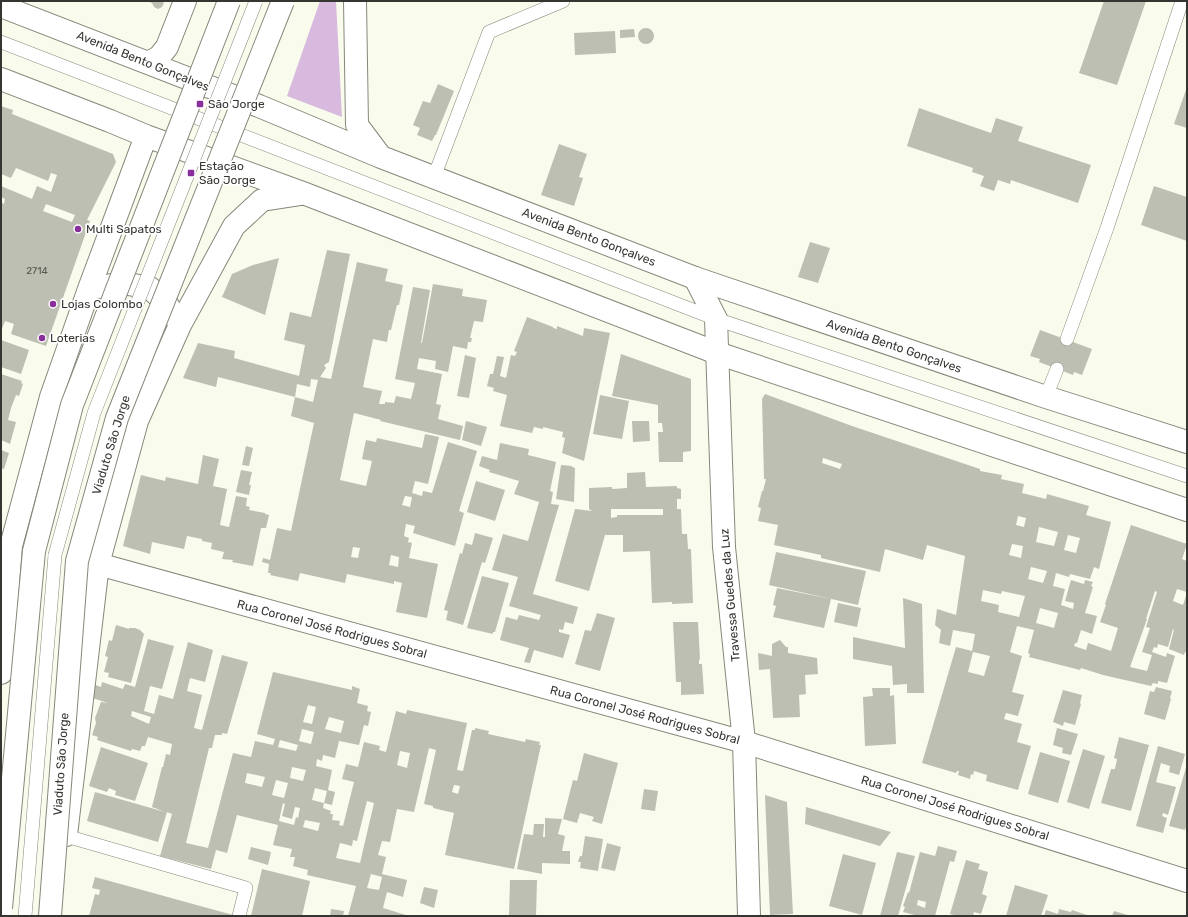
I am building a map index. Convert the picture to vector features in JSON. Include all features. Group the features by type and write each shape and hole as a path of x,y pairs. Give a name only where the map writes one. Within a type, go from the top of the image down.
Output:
{"main road":[{"path":"148,63 159,57 167,47 185,1"},
{"path":"1,908 34,550 72,405 228,1"},
{"name":"Viaduto São Jorge","path":"50,916 77,560 117,418 283,1"},
{"path":"355,1 357,125 381,157"},
{"name":"Avenida Bento Gonçalves","path":"1,6 259,106 381,157 695,278 1046,397 1187,442"},
{"path":"1,79 146,136 303,193 717,353 1187,510"},
{"path":"1,673 11,546 51,397 89,289 146,136"},
{"path":"56,916 98,564 137,421 180,325 234,226 262,200 303,193"},
{"name":"Travessa Guedes da Luz","path":"695,278 716,319 724,547 744,742 749,916"},
{"path":"89,289 123,283 150,288 167,304 180,325"},
{"name":"Rua Coronel José Rodrigues Sobral","path":"98,564 744,742 1187,881"}],"lane":[{"name":"Viaduto São Jorge","path":"25,916 55,555 94,413 256,1"},
{"path":"434,177 489,32 563,1"},
{"path":"1067,340 1107,228 1182,1"},
{"path":"1,42 716,319 1187,476"},
{"path":"1046,397 1056,369"},
{"path":"66,836 246,888 239,916"}],"shaded area":[{"path":"320,1 336,1 342,117 287,96"}],"building":[{"path":"147,1 162,1 164,3 162,7 158,9 154,7 152,3"},
{"path":"1104,1 1146,1 1117,85 1079,73"},
{"path":"646,28 653,33 654,36 649,43 646,44 639,39 638,36 643,29"},
{"path":"634,29 635,37 620,38 620,30"},
{"path":"615,31 616,53 575,55 574,33"},
{"path":"438,84 454,91 436,135 432,141 417,135 420,128 413,125 423,101 430,103"},
{"path":"1187,87 1187,128 1174,124"},
{"path":"1,106 13,110 12,114 113,154 116,162 87,220 90,221 46,346 11,334 14,324 5,321 1,331 1,202 4,204 5,199 1,197 1,186 32,199 37,186 51,192 57,175 51,173 48,181 16,168 11,178 1,174","holes":["46,204 75,215 72,222 43,211"]},
{"path":"919,108 991,133 996,118 1023,127 1018,141 1091,165 1078,203 1011,180 1010,184 998,180 994,191 980,186 984,176 972,172 973,168 907,146"},
{"path":"559,144 587,154 579,177 583,178 574,206 541,195"},
{"path":"1154,186 1187,197 1187,241 1141,225"},
{"path":"810,242 830,248 818,283 798,277"},
{"path":"327,250 350,254 329,362 324,365 326,368 320,377 331,379 357,262 388,269 385,281 403,285 399,305 397,305 391,330 389,330 387,342 373,339 363,387 382,391 379,404 385,404 385,402 394,403 396,396 411,399 415,383 395,379 413,287 430,290 421,343 433,284 463,289 462,296 487,300 483,322 474,321 470,338 472,338 471,342 468,342 467,349 453,346 448,372 435,369 436,361 419,358 417,369 442,374 436,404 441,405 438,419 463,426 460,440 380,421 381,420 354,413 340,480 366,486 372,461 362,459 366,440 376,442 377,438 422,448 425,434 439,437 428,484 415,481 412,493 422,496 423,491 432,493 448,442 477,451 459,511 464,513 455,546 413,533 415,526 406,524 404,536 409,538 408,542 412,543 409,558 438,564 427,618 396,612 402,583 394,581 394,584 347,574 345,583 300,573 298,581 270,575 271,573 268,573 269,564 262,562 263,558 270,560 277,528 291,531 314,423 291,416 295,397 218,377 216,387 183,378 198,343 235,351 234,358 299,376 305,345 284,340 290,312 311,317","holes":["311,379 318,380 313,402 295,397 297,384 310,387","405,496 412,497 410,507 402,505","353,547 360,548 358,558 351,557","391,555 399,557 398,567 389,565"]},
{"path":"279,258 265,315 222,297 232,274 253,265"},
{"path":"527,317 553,328 557,329 557,326 583,336 584,328 610,333 584,461 562,453 565,438 562,437 563,432 543,427 543,429 534,427 532,433 500,426 507,395 493,391 494,388 487,386 490,374 493,374 497,356 504,357 500,376 506,378 511,355 515,356 517,352 514,351"},
{"path":"1040,330 1092,349 1082,375 1074,372 1073,375 1039,362 1040,359 1030,356"},
{"path":"1,340 29,350 21,374 1,367"},
{"path":"621,354 691,379 691,451 683,452 683,462 659,462 658,432 663,432 662,423 658,423 658,405 612,396"},
{"path":"465,355 476,358 469,398 457,396"},
{"path":"1,374 22,381 21,383 23,384 19,396 16,395 8,420 16,422 10,444 1,440"},
{"path":"765,394 852,426 980,469 980,471 1002,475 1001,479 1024,484 1022,493 1046,499 1047,494 1089,506 1086,515 1111,522 1099,569 1094,567 1090,579 1070,574 1069,577 1056,573 1053,586 1065,589 1061,605 1073,609 1074,603 1065,601 1071,580 1084,584 1085,580 1093,582 1091,586 1093,587 1085,613 1097,616 1092,634 1081,630 1077,643 1075,643 1074,646 1086,650 1088,643 1111,651 1118,628 1100,622 1131,525 1187,544 1182,559 1187,561 1187,592 1177,589 1173,601 1183,605 1187,593 1187,653 1185,652 1184,655 1169,649 1173,629 1168,647 1158,644 1157,648 1154,647 1152,652 1166,657 1167,653 1175,656 1167,683 1158,681 1158,684 1153,683 1151,686 1103,675 1081,668 1080,670 1029,657 1030,654 1028,653 1034,630 1017,626 1010,652 1022,656 1012,692 1024,695 1018,716 1006,713 1004,719 1022,724 1017,742 1031,746 1018,790 986,781 987,775 974,771 973,775 971,774 970,779 958,775 959,771 956,773 922,763 956,647 972,651 975,634 953,630 950,646 939,643 941,630 935,625 937,609 956,615 965,556 927,545 923,560 885,549 880,572 821,558 821,555 774,545 778,525 758,521 761,508 758,507 766,479 764,479 762,399","holes":["823,458 842,464 840,469 822,463","1018,516 1026,518 1024,527 1016,525","1039,527 1058,532 1054,546 1036,542","1068,535 1080,538 1076,553 1064,550","1012,544 1023,546 1021,558 1009,555","1031,567 1047,571 1043,583 1028,579","983,590 1001,594 1002,591 1025,596 1019,617 998,612 999,605 981,601","1155,591 1157,592 1146,627 1150,628 1142,652 1152,655 1147,671 1130,667 1147,619","1040,608 1058,613 1054,628 1036,623","973,652 990,656 984,676 968,672"]},
{"path":"600,395 629,401 622,439 593,434"},
{"path":"466,421 487,427 481,446 462,440"},
{"path":"632,421 649,421 650,441 633,442"},
{"path":"500,443 529,449 528,455 556,462 550,491 553,492 551,504 559,505 533,594 578,607 573,624 565,622 563,630 559,629 559,632 570,635 563,658 534,650 530,663 524,662 529,648 500,640 506,617 517,620 519,615 539,620 541,615 509,606 518,577 492,570 503,534 528,541 539,502 514,494 519,481 489,472 490,470 479,466 482,456 497,460"},
{"path":"246,446 253,448 249,466 242,465"},
{"path":"1,450 9,453 4,469 1,468"},
{"path":"203,455 219,459 213,486 227,489 220,525 229,527 236,496 247,498 246,506 250,507 249,510 269,515 266,528 261,528 253,566 232,562 233,560 222,559 224,552 211,549 212,543 187,536 184,549 152,542 150,554 123,546 141,475 165,481 166,477 198,484"},
{"path":"561,465 572,466 575,468 574,502 556,499"},
{"path":"241,470 252,472 249,485 251,485 249,495 236,492"},
{"path":"645,472 646,487 677,486 677,488 681,489 681,499 677,499 677,509 681,509 682,534 687,534 688,549 691,549 693,603 652,603 650,551 623,552 623,535 605,535 589,591 555,581 575,509 592,511 589,509 589,488 627,488 627,473","holes":["611,509 663,509 663,515 617,515 617,517 611,518"]},
{"path":"476,481 505,490 495,521 467,512"},
{"path":"475,533 493,538 485,563 482,562 463,625 446,620 448,611 444,610 460,553 462,554 465,543 472,545"},
{"path":"776,552 866,571 858,605 769,585"},
{"path":"482,576 509,583 495,632 493,632 493,634 467,628"},
{"path":"777,588 831,599 824,628 773,617 776,606 773,605"},
{"path":"903,598 922,604 924,693 907,693 907,684 893,685 892,666 853,659 853,637 905,648"},
{"path":"838,603 861,608 857,627 834,622"},
{"path":"597,613 615,618 600,671 575,664 585,630 591,631"},
{"path":"673,622 698,622 699,664 702,664 704,694 681,695 681,682 676,682"},
{"path":"116,625 129,629 135,628 144,634 131,683 108,677 109,673 104,672 108,657 105,656 109,640 112,641"},
{"path":"148,639 174,646 162,689 150,686 144,711 154,714 159,695 173,699 188,642 213,650 205,682 190,678 187,691 202,695 194,728 202,730 222,655 248,662 227,734 222,733 222,735 215,735 212,748 209,748 186,843 208,848 233,753 251,757 255,741 273,745 275,739 257,734 273,672 352,690 352,686 360,689 357,703 368,706 367,711 371,712 368,726 364,725 359,745 339,741 335,758 323,755 322,761 317,759 316,766 332,770 328,790 335,792 332,805 324,803 323,808 331,811 330,814 333,814 332,820 340,821 339,825 343,826 354,782 342,779 346,764 358,767 364,742 380,746 379,750 386,752 396,711 406,714 407,710 467,723 457,770 463,771 472,730 475,730 475,728 489,731 488,734 525,742 526,739 540,742 539,745 541,745 514,869 445,855 454,813 433,808 433,806 424,804 436,750 429,748 414,812 397,809 390,842 382,841 378,855 386,857 382,874 407,880 403,897 387,892 383,908 409,916 348,916 356,886 307,875 308,870 293,866 295,857 290,857 292,849 273,845 278,825 237,815 227,853 216,850 211,869 160,856 172,814 167,812 158,842 87,821 95,792 165,812 152,807 166,754 170,755 172,744 148,737 145,746 142,746 140,751 132,749 131,751 97,740 98,737 92,735 96,723 95,718 101,702 108,703 89,697 93,684 101,687 102,682 123,689 125,684 135,687","holes":["308,705 316,707 312,724 303,722","132,711 151,717 149,724 131,716","329,717 344,721 341,733 325,729","302,729 314,732 311,744 299,741","280,740 298,745 296,751 278,747","400,751 410,753 407,768 397,765","292,767 306,770 303,781 290,778","247,773 265,777 262,787 245,783","276,780 288,783 284,798 272,795","454,785 460,786 458,794 452,792","315,788 327,791 324,803 312,800","367,801 374,803 360,863 336,858 340,843 352,846 353,840 357,841","283,803 285,804 282,816 292,819 295,807 300,808 298,818 296,817 294,825 279,821","305,820 320,823 318,831 303,827","371,874 382,877 379,890 367,888"]},
{"path":"780,640 786,647 788,647 788,653 817,658 818,674 805,675 806,694 799,695 800,717 773,718 770,669 759,670 758,653 772,656 772,644"},
{"path":"1156,687 1172,691 1165,720 1144,714 1150,691 1154,692"},
{"path":"872,688 890,688 890,696 894,695 896,744 865,746 863,697 873,696"},
{"path":"1063,690 1082,695 1075,725 1064,722 1063,726 1053,722"},
{"path":"1057,728 1078,734 1071,755 1062,753 1063,748 1053,745"},
{"path":"1119,737 1149,745 1131,811 1101,803 1111,769 1115,769 1117,759 1114,758"},
{"path":"1158,746 1185,754 1179,775 1169,772 1170,766 1161,763 1156,782 1176,787 1168,815 1163,813 1162,816 1167,818 1163,833 1136,826"},
{"path":"101,747 148,763 135,801 115,795 116,791 109,788 107,792 89,786"},
{"path":"1083,749 1105,756 1089,809 1067,802"},
{"path":"1040,752 1070,761 1058,803 1028,794"},
{"path":"584,753 618,763 602,824 592,821 594,817 580,813 577,823 563,819 573,780 577,781"},
{"path":"1187,764 1187,827 1185,830 1169,826"},
{"path":"644,789 658,791 655,811 641,809"},
{"path":"765,795 787,802 793,914 770,915"},
{"path":"806,807 891,832 880,846 805,824"},
{"path":"545,818 562,819 558,834 565,836 562,851 570,851 570,864 542,863 542,874 517,869 524,834 533,835 534,824 544,824 543,837 545,837"},
{"path":"585,836 603,839 598,871 580,868 581,862 578,862 580,856 582,856"},
{"path":"607,843 621,847 615,871 601,868"},
{"path":"938,846 957,851 954,862 950,861 935,916 918,916 903,912 905,907 903,906 908,892 909,893 920,852 935,856","holes":["918,900 926,902 925,908 917,905"]},
{"path":"251,847 271,852 268,865 248,859"},
{"path":"897,852 915,856 898,916 880,916"},
{"path":"843,854 876,863 862,915 829,906"},
{"path":"966,860 980,864 978,869 988,872 982,894 987,896 981,914 974,912 973,916 958,916 950,914"},
{"path":"262,869 310,881 302,916 251,916"},
{"path":"95,877 233,916 89,916 95,894 99,895 100,890 92,888"},
{"path":"510,880 537,880 536,916 509,916"},
{"path":"1015,885 1048,895 1041,916 1006,916"},
{"path":"424,887 438,890 434,908 420,903"},
{"path":"331,909 344,911 343,916 330,916"},
{"path":"1059,909 1071,912 1072,910 1090,916 1044,916 1046,910 1058,914"},
{"path":"1114,911 1131,916 1112,916"}],"place":[{"name":"São Jorge","path":"200,104"},
{"name":"Estação São Jorge","path":"191,173"},
{"name":"Multi Sapatos","path":"78,229"},
{"name":"Lojas Colombo","path":"53,304"},
{"name":"Loterias","path":"42,338"}]}
